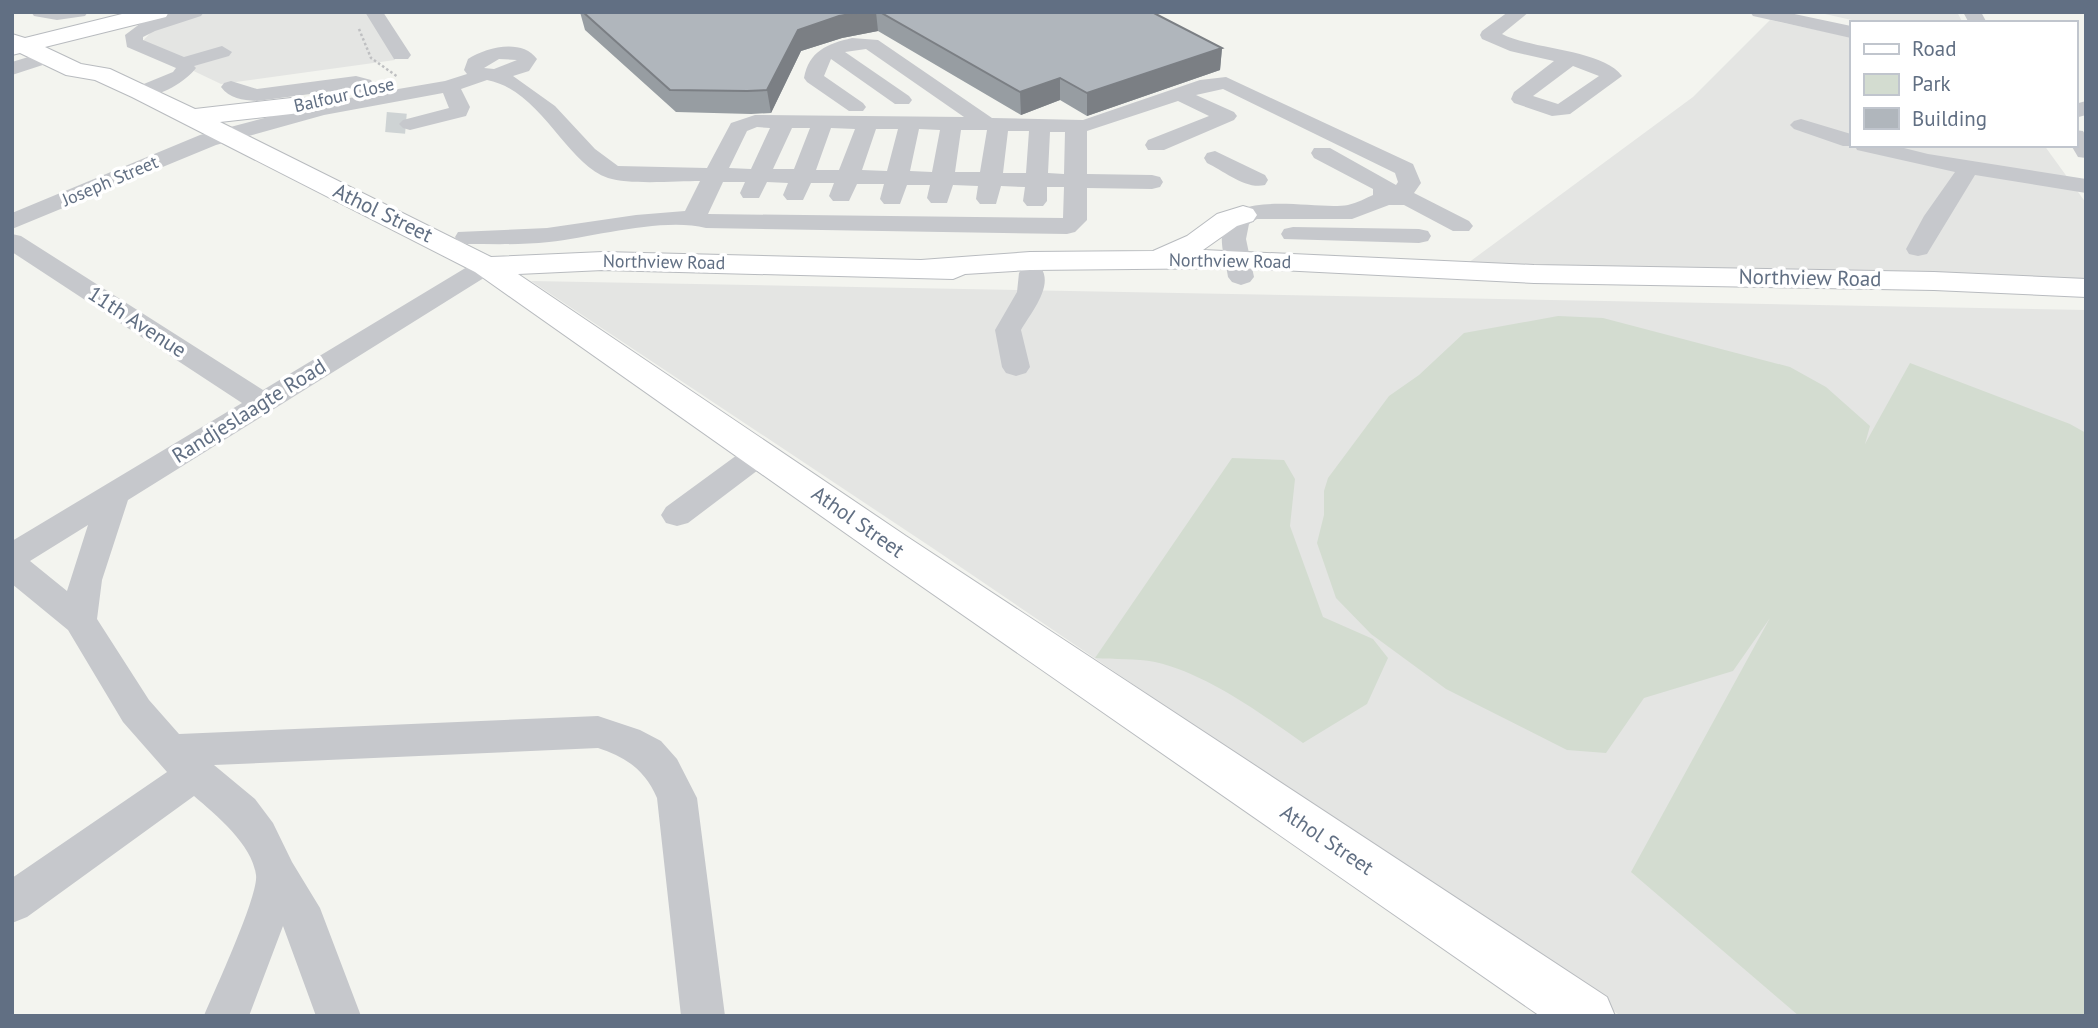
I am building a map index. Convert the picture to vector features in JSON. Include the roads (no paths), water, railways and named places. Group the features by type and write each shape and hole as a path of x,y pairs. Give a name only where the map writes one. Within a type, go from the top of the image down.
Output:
{"main road":[{"path":"29,39 107,12"},
{"path":"29,39 158,12"},
{"name":"Athol Street","path":"12,20 29,39 75,70 101,74 141,92 192,117 218,135 262,153 422,231 486,266 1588,1016"},
{"path":"192,117 311,107"},
{"path":"262,153 311,107"},
{"path":"1158,260 1197,242 1227,220 1242,215"},
{"path":"422,231 596,261"},
{"name":"Northview Road","path":"926,268 1030,261 1158,260 1240,268 1436,279 1534,274 1894,280 2086,288"},
{"path":"539,302 554,278 596,261"},
{"name":"Northview Road","path":"486,266 596,261 1032,273 1240,268"}],"street":[{"path":"12,69 29,39 57,15 79,12"},
{"path":"374,12 401,55"},
{"path":"1520,12 1489,35 1545,55 1568,60 1612,74 1563,110 1552,110 1521,99 1521,96 1568,60"},
{"path":"1759,12 1850,32"},
{"path":"141,92 180,76 186,68 183,64 134,43 134,35 148,27 197,18"},
{"path":"862,114 814,78 821,58 832,51 859,43 870,44 993,124"},
{"path":"832,51 902,100"},
{"path":"183,64 222,52"},
{"path":"1230,65 1322,113 1399,188"},
{"path":"484,72 522,67 524,79 546,109"},
{"path":"484,72 520,88 546,109 603,167 614,173 1152,182"},
{"name":"Balfour Close","path":"359,96 449,86 484,72"},
{"name":"Balfour Close","path":"218,135 311,107 484,72"},
{"path":"232,87 248,95 356,82 364,84 359,96 364,114 378,120"},
{"path":"694,218 738,127 754,121 823,121 862,114 910,122 1076,126 1104,121 1217,82 1234,85 1461,226"},
{"path":"410,124 460,112 449,86"},
{"path":"1178,94 1222,113"},
{"path":"1157,101 1222,113"},
{"path":"1126,113 1176,136"},
{"path":"1156,145 1222,113"},
{"path":"832,222 862,114"},
{"path":"738,222 784,121"},
{"path":"785,222 823,121"},
{"path":"887,223 910,122"},
{"path":"935,224 952,123"},
{"path":"984,225 993,124"},
{"path":"1033,227 1040,125"},
{"path":"1801,125 1850,141"},
{"path":"467,237 547,235 636,222 694,218 738,222 1067,227 1075,220 1076,126"},
{"name":"Joseph Street","path":"12,222 218,135"},
{"path":"1874,147 1969,168 2086,187"},
{"path":"1322,153 1399,188"},
{"path":"1215,158 1257,180"},
{"path":"1918,249 1936,216 1969,168"},
{"path":"1240,268 1234,231 1242,215 1254,212 1352,212 1399,188"},
{"path":"1293,234 1419,236"},
{"name":"11th Avenue","path":"12,241 263,403"},
{"name":"Randjeslaagte Road","path":"12,557 486,266"},
{"path":"1016,367 1008,330 1030,292 1032,273"},
{"path":"677,514 759,454"},
{"path":"80,620 88,568 115,494"},
{"path":"12,565 80,620 136,711 184,762 241,812 259,836 277,876 305,923 339,1016"},
{"path":"12,903 184,762 598,732 627,740 647,752 665,771 677,798 703,1016"},
{"path":"226,1016 267,914 277,876"}],"tunnel":[{"path":"386,122 410,124"}]}
